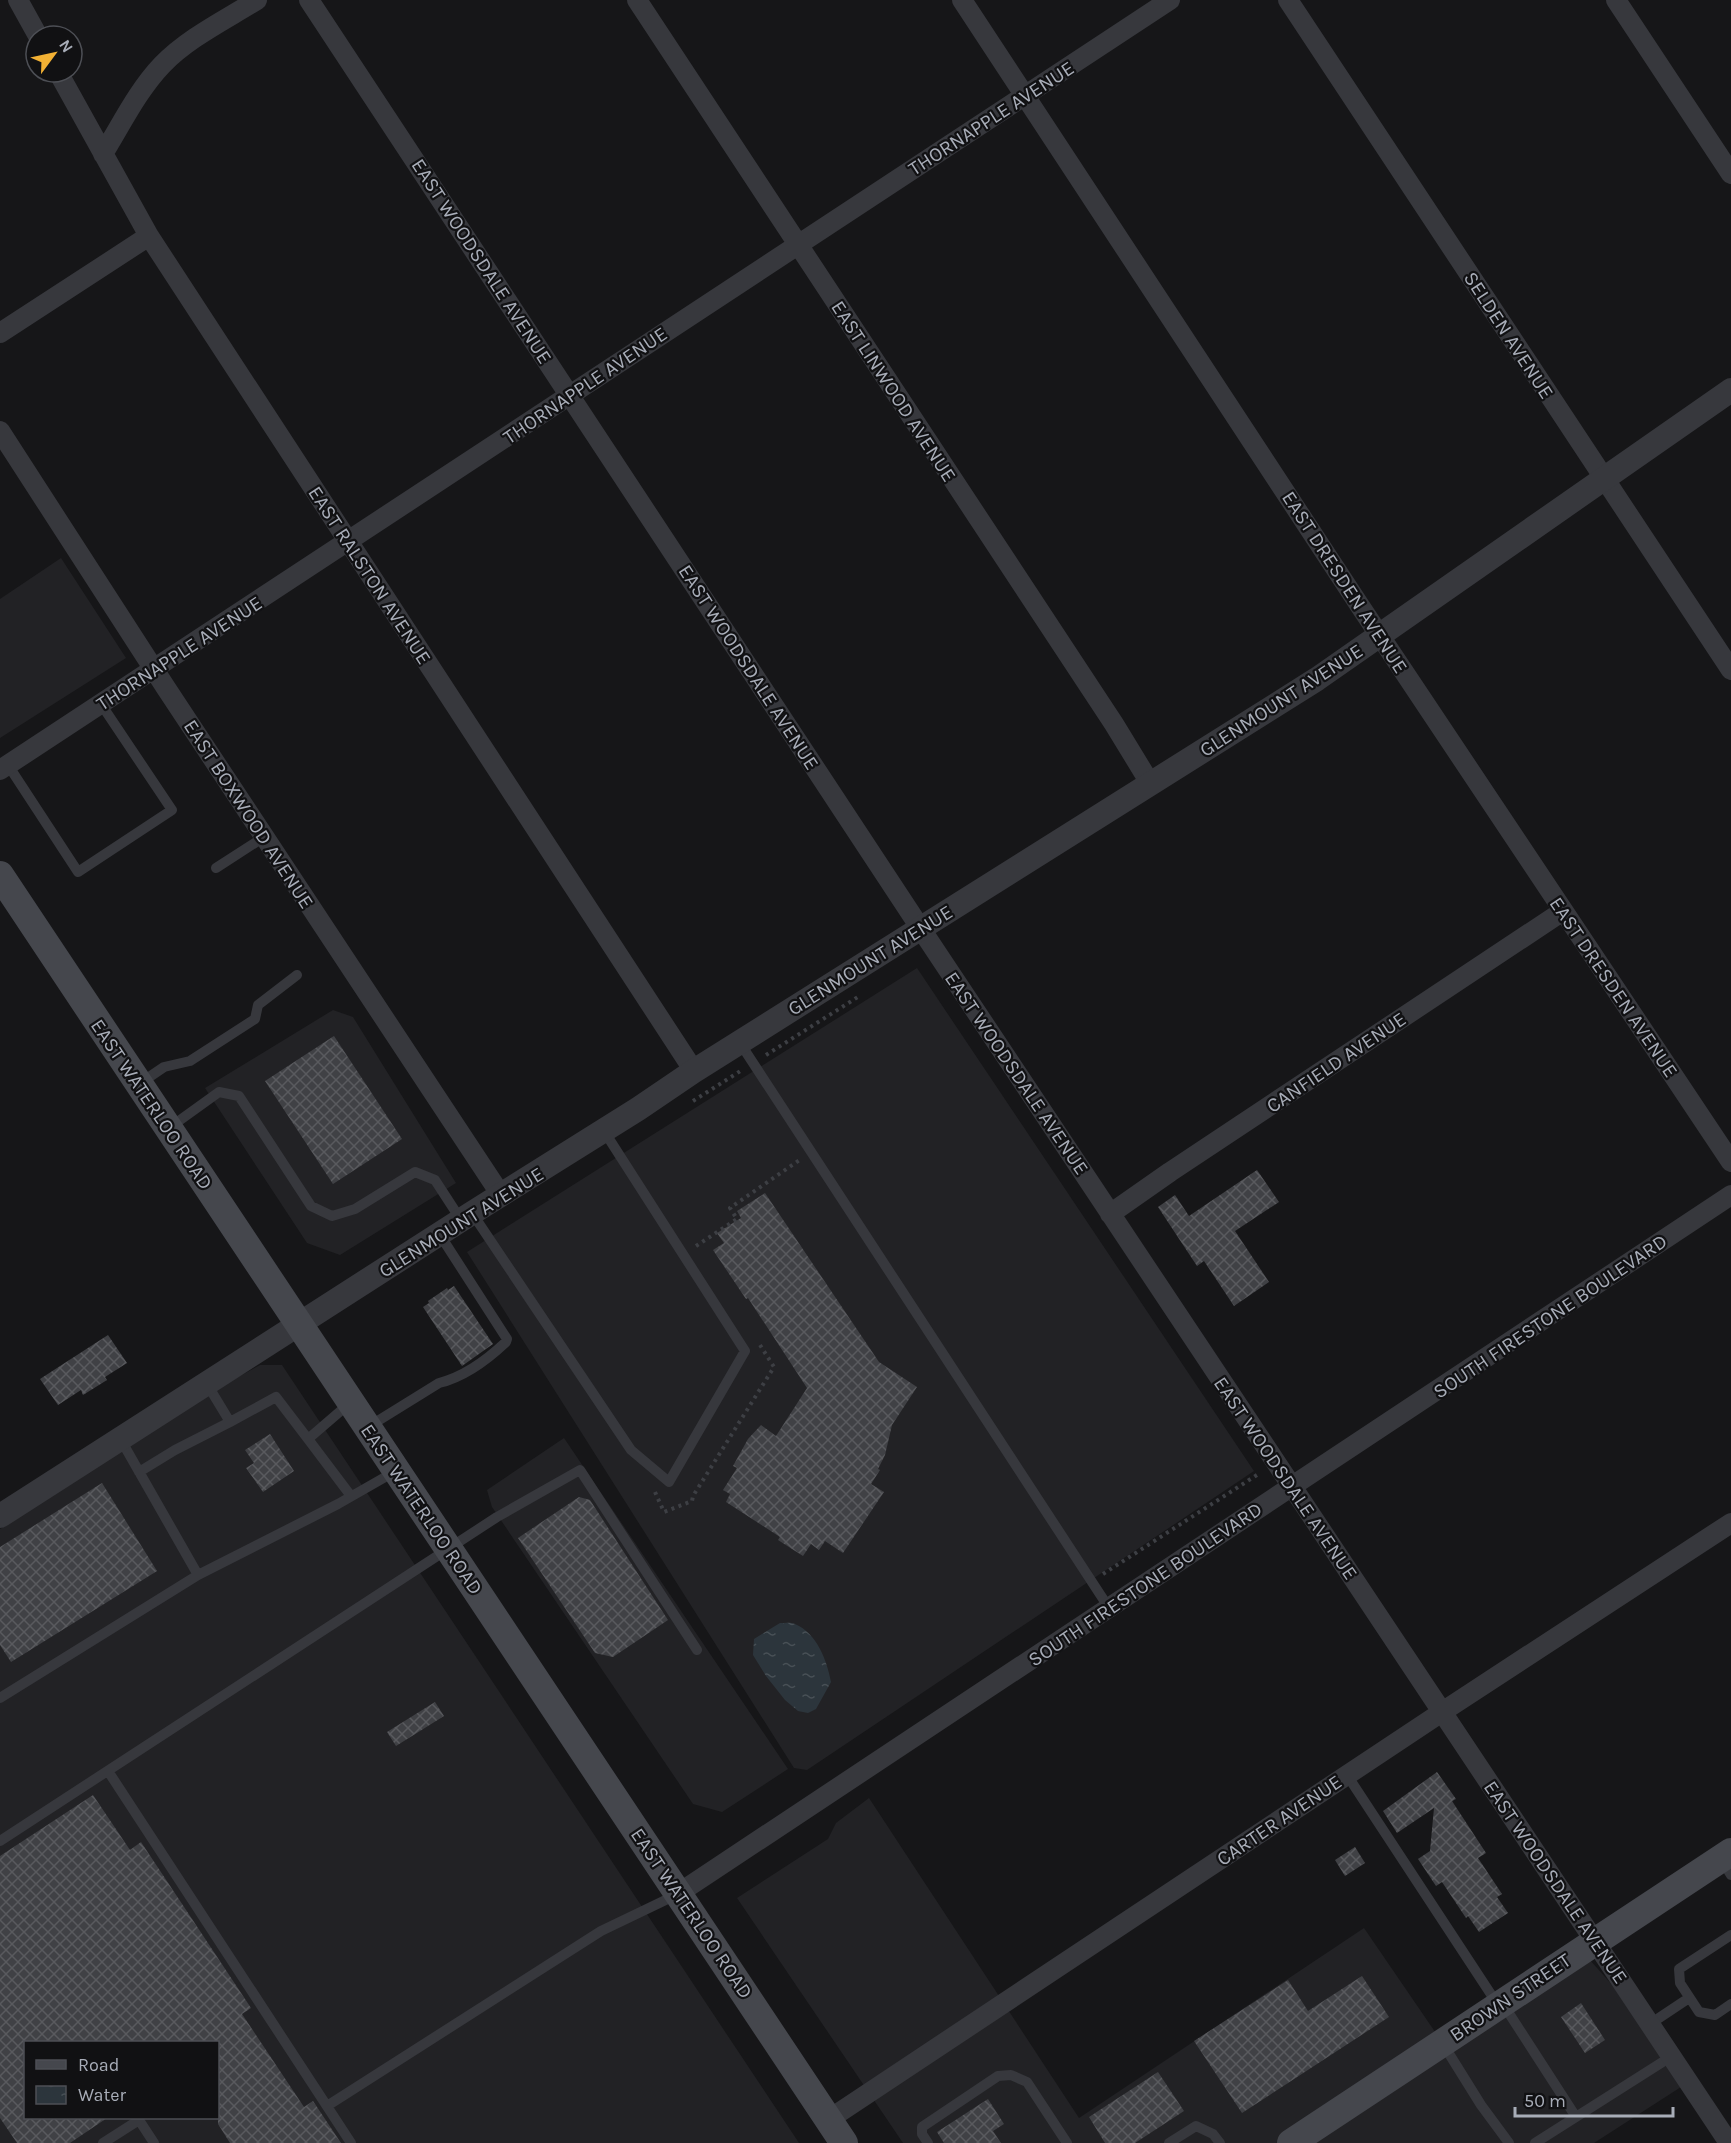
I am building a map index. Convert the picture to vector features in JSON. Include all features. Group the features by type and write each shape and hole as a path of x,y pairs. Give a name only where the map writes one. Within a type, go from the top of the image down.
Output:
{"main road":[{"name":"EAST WATERLOO ROAD","path":"0,875 844,2143"},
{"name":"BROWN STREET","path":"1291,2143 1595,1941 1728,1862"}],"street":[{"path":"18,0 31,24"},
{"path":"103,154 160,67 182,48 257,0"},
{"name":"EAST WOODSDALE AVENUE","path":"309,0 921,929 1729,2143"},
{"name":"EAST LINWOOD AVENUE","path":"637,0 1114,724 1150,783"},
{"name":"EAST DRESDEN AVENUE","path":"962,0 1380,636 1731,1162"},
{"name":"THORNAPPLE AVENUE","path":"4,767 1170,0"},
{"name":"SELDEN AVENUE","path":"1288,0 1731,670"},
{"path":"1616,0 1731,174"},
{"name":"EAST RALSTON AVENUE","path":"65,84 149,236 694,1071"},
{"path":"0,333 149,236"},
{"name":"GLENMOUNT AVENUE","path":"0,1516 604,1131 694,1071 1317,680 1731,390"},
{"name":"EAST BOXWOOD AVENUE","path":"0,431 154,670 501,1195"},
{"name":"CANFIELD AVENUE","path":"1110,1214 1563,911"},
{"name":"SOUTH FIRESTONE BOULEVARD","path":"679,1893 1731,1195"},
{"name":"CARTER AVENUE","path":"828,2120 1731,1522"}],"lane":[{"path":"4,767 78,872 172,810 101,704"},
{"path":"216,868 264,837"},
{"path":"139,1084 164,1067 190,1060 255,1019 258,1005 297,975"},
{"path":"740,1043 1109,1608"},
{"path":"168,1128 219,1092 239,1096 311,1206 332,1216 355,1209 415,1172 435,1180 467,1217 631,1450 669,1482 745,1351 604,1131"},
{"path":"368,1427 439,1383 452,1380 491,1356 506,1342 507,1339 440,1235"},
{"path":"207,1384 230,1422"},
{"path":"139,1472 175,1450 276,1397 351,1496"},
{"path":"308,1439 351,1402"},
{"path":"121,1440 198,1575"},
{"path":"0,1698 198,1575 397,1470"},
{"path":"0,1841 497,1517 580,1470 697,1650"},
{"path":"108,1771 351,2143"},
{"path":"1347,1775 1576,2117"},
{"path":"327,2106 601,1931 679,1893"},
{"path":"1731,1935 1680,1969 1680,1983 1699,2012 1715,2015 1731,2004"},
{"path":"1650,2024 1689,1998"},
{"path":"1442,2042 1481,2105 1509,2143"},
{"path":"1535,2143 1672,2056"},
{"path":"928,2143 922,2134 922,2127 998,2076 1011,2075 1027,2082 1066,2143"},
{"path":"103,2143 139,2120 154,2143"},
{"path":"1169,2143 1196,2126 1213,2134 1220,2143"}],"path":[{"path":"685,1106 870,989"},
{"path":"684,1255 737,1219 730,1208 811,1152"},
{"path":"689,1237 701,1256"},
{"path":"648,1485 655,1492 664,1512 692,1501 774,1367 756,1339"},
{"path":"1092,1581 1260,1474 1254,1464"}],"shaded area":[{"path":"61,558 126,658 0,738 0,599"},
{"path":"917,968 1254,1471 807,1770 794,1768 467,1252"},
{"path":"333,1010 353,1017 456,1183 340,1255 307,1243 205,1088"},
{"path":"260,1365 282,1365 799,2143 0,2143 0,1529 225,1384"},
{"path":"564,1438 788,1769 722,1812 693,1804 492,1507 487,1490"},
{"path":"869,1798 1079,2118 1364,1928 1442,2042 1291,2143 903,2143 737,1898 828,1839 836,1823"},
{"path":"1589,1959 1614,1987 1681,2087 1594,2143 1315,2143"}],"water":[{"path":"780,1623 793,1623 803,1628 820,1648 827,1665 831,1682 816,1709 808,1713 798,1711 785,1700 753,1655 754,1639"}],"building":[{"path":"334,1036 402,1139 333,1184 265,1081"},
{"path":"1257,1170 1279,1202 1235,1231 1269,1282 1234,1306 1204,1261 1197,1266 1158,1207 1175,1195 1189,1216"},
{"path":"765,1193 879,1362 917,1387 892,1425 885,1455 878,1469 880,1470 871,1484 884,1492 843,1553 825,1541 819,1550 811,1544 803,1556 778,1540 780,1537 726,1502 730,1494 723,1490 737,1468 733,1466 748,1439 761,1425 776,1436 807,1388 748,1298 746,1299 713,1250 724,1243 717,1233 741,1218 737,1211"},
{"path":"454,1286 493,1344 462,1366 423,1307 447,1288 448,1290"},
{"path":"108,1335 127,1363 105,1377 107,1380 83,1395 81,1390 58,1405 40,1379"},
{"path":"270,1434 294,1471 263,1492 246,1468 254,1463 245,1450"},
{"path":"102,1483 157,1571 11,1662 0,1645 0,1547"},
{"path":"579,1497 590,1500 668,1620 613,1657 595,1653 518,1538"},
{"path":"435,1702 444,1716 396,1746 387,1732"},
{"path":"1437,1772 1456,1799 1452,1801 1486,1853 1478,1858 1502,1894 1497,1897 1508,1913 1479,1932 1468,1916 1466,1918 1442,1882 1436,1886 1418,1859 1430,1851 1434,1808 1397,1833 1383,1811"},
{"path":"93,1795 130,1850 141,1842 251,2008 242,2014 304,2107 313,2101 341,2143 230,2143 218,2124 219,2041 24,2041 24,2119 106,2119 70,2143 17,2143 0,2118 0,1856"},
{"path":"1355,1847 1365,1863 1345,1876 1335,1860"},
{"path":"1362,1976 1389,2017 1242,2113 1194,2041 1288,1980 1308,2011"},
{"path":"1581,2003 1605,2040 1585,2053 1561,2017"},
{"path":"1158,2072 1184,2111 1135,2143 1105,2143 1089,2117"},
{"path":"988,2099 1004,2124 993,2131 1001,2143 944,2143 937,2132"}]}
